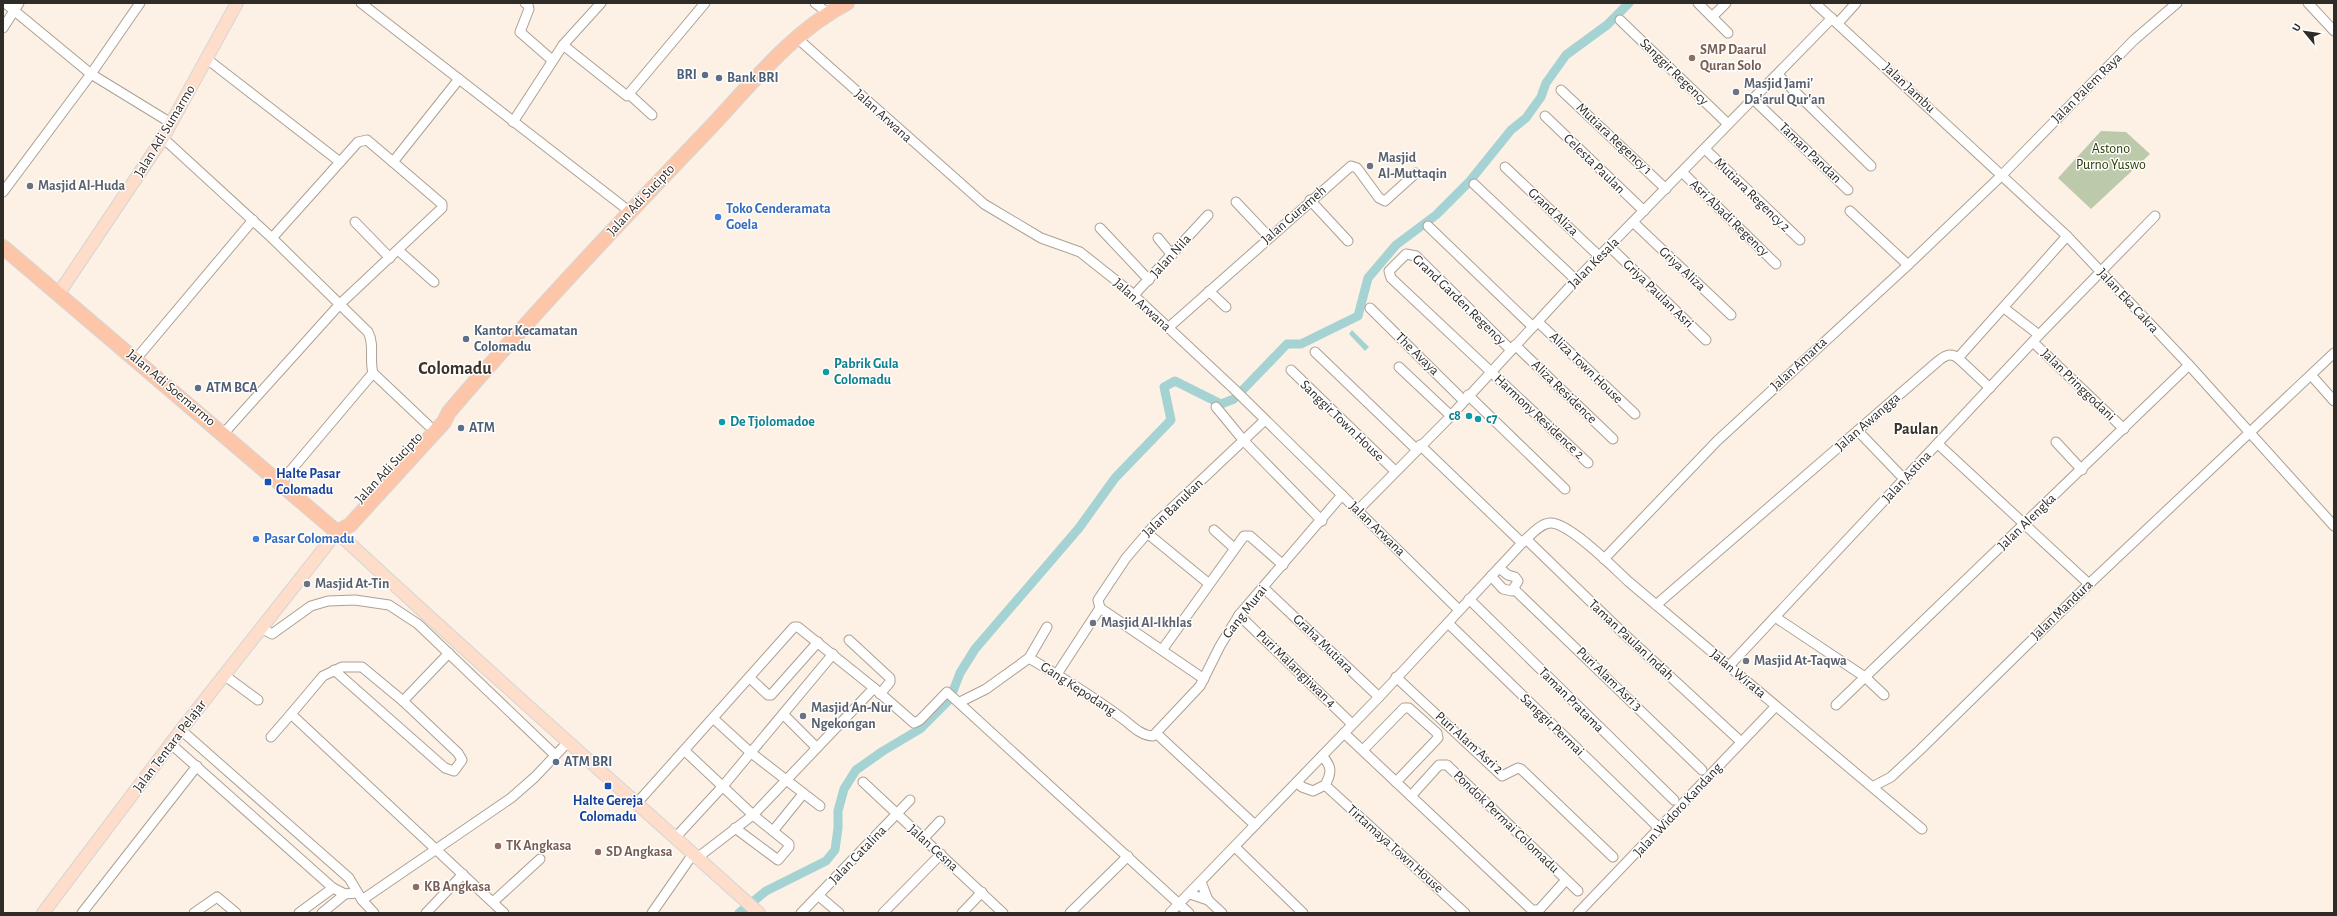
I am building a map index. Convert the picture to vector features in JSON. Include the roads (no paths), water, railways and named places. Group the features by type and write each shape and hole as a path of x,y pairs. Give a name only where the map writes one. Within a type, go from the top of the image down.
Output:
{"highway":[{"name":"Jalan Adi Sucipto","path":"337,532 350,525 444,422 448,412 508,342 629,212 796,38 828,13 847,3"},
{"name":"Jalan Adi Soemarmo","path":"3,247 281,482 337,532"},
{"name":"Jalan Adi Sucipto","path":"337,532 343,518 428,425 437,416 448,412"}],"main road":[{"name":"Jalan Adi Sumarmo","path":"59,293 163,138 208,59 237,3"},
{"name":"Jalan Adi Sucipto","path":"298,580 337,532"},
{"path":"337,532 463,649 759,913"},
{"name":"Jalan Tentara Pelajar","path":"43,913 181,730 298,580"}],"street":[{"path":"6,3 17,6 91,74 171,123"},
{"path":"3,192 91,74 140,3"},
{"path":"361,3 629,212"},
{"path":"524,3 528,5 529,9 520,32 552,60"},
{"path":"513,122 563,45 601,3"},
{"path":"563,45 626,96 705,3"},
{"path":"816,3 828,13"},
{"path":"1698,3 1728,34"},
{"path":"1712,17 1726,3"},
{"name":"Jalan Jambu","path":"1815,3 2001,176"},
{"name":"Jalan Kesala","path":"1358,510 1450,415 1576,280 1610,247 1728,124 1835,20 1856,3"},
{"name":"Jalan Palem Raya","path":"2001,176 2134,40 2177,3"},
{"path":"2308,3 2334,31"},
{"path":"3,28 17,6"},
{"name":"Sanggir Regency","path":"1620,20 1728,124"},
{"name":"Jalan Arwana","path":"796,38 984,204 1022,228 1080,252 1134,295 1233,388 1459,610"},
{"path":"208,59 340,162"},
{"path":"1778,75 1871,166"},
{"path":"393,162 459,79"},
{"name":"Mutiara Regency 1","path":"1561,90 1666,189"},
{"path":"629,94 652,115"},
{"name":"Taman Pandan","path":"1753,100 1848,190"},
{"name":"Celesta Paulan","path":"1545,116 1644,211"},
{"path":"163,138 272,238 371,338 370,366 373,373 428,425"},
{"path":"224,434 339,305 443,206 367,140 362,139 272,238"},
{"name":"Mutiara Regency 2","path":"1705,149 1800,240"},
{"name":"Jalan Gurameh","path":"1168,328 1310,200 1351,166 1356,168 1379,198 1385,202 1416,173"},
{"name":"Grand Aliza","path":"1505,167 1600,257"},
{"name":"Asri Abadi Regency","path":"1682,172 1776,264"},
{"name":"Jalan Eka Cakra","path":"2001,176 2067,236 2189,365 2334,526"},
{"name":"Jalan Amarta","path":"1604,559 1716,441 2001,176"},
{"path":"1474,184 1576,280"},
{"path":"1310,200 1348,241"},
{"path":"1236,202 1269,237"},
{"path":"1850,211 1908,264"},
{"name":"Jalan Nila","path":"1134,295 1208,215"},
{"name":"Jalan Astina","path":"1729,666 1905,480 2036,338 2155,216"},
{"path":"136,360 253,220"},
{"path":"355,222 390,258"},
{"name":"Griya Aliza","path":"1633,222 1731,315"},
{"name":"Aliza Town House","path":"1428,226 1634,414"},
{"path":"1100,228 1149,280"},
{"path":"1990,388 1958,358 2067,236"},
{"path":"1158,238 1172,255"},
{"name":"Griya Paulan Asri","path":"1610,247 1706,340"},
{"path":"398,250 434,282"},
{"name":"Grand Garden Regency","path":"1490,371 1390,278 1389,275 1391,268 1406,254 1416,256 1513,348"},
{"path":"1209,291 1226,307"},
{"name":"The Avaya","path":"1370,308 1565,489"},
{"name":"Jalan Pringgodani","path":"2004,308 2036,338 2124,429"},
{"name":"Aliza Residence","path":"1513,348 1612,439"},
{"name":"Taman Paulan Indah","path":"1316,352 1418,447 1524,541 1738,739"},
{"name":"Jalan Mandura","path":"1874,786 1891,777 1921,749 2089,584 2334,353"},
{"name":"Jalan Awangga","path":"1656,605 1943,357 1953,355 1958,358"},
{"name":"Jalan Alengka","path":"1836,705 2082,470 2189,365"},
{"path":"1399,367 1450,415"},
{"name":"Sanggir Town House","path":"1291,370 1395,471"},
{"name":"Harmony Residence 2","path":"1490,371 1588,463"},
{"path":"281,482 373,373"},
{"path":"2311,375 2334,401"},
{"path":"1216,407 1244,441 1322,521"},
{"name":"Jalan Banukan","path":"1100,608 1098,600 1126,558 1147,533 1265,420"},
{"path":"1858,431 1905,480"},
{"path":"2056,442 2082,470"},
{"path":"1938,444 2089,584"},
{"name":"Gang Murai","path":"1157,734 1190,700 1204,679 1220,646 1239,615 1322,521 1342,495"},
{"name":"Jalan Wirata","path":"1170,913 1379,697 1524,541 1541,526 1550,523 1558,524 1582,540 1656,605 1874,786 1922,829"},
{"path":"1214,530 1234,548"},
{"path":"1147,533 1208,583"},
{"path":"1162,650 1208,583 1244,536 1250,536 1283,565"},
{"name":"Puri Alam Asri 3","path":"1491,576 1503,589 1508,592 1514,589 1518,581 1515,577 1508,575 1499,568"},
{"name":"Puri Alam Asri 3","path":"1514,589 1702,770"},
{"name":"Graha Mutiara","path":"1267,591 1379,697"},
{"name":"Taman Pratama","path":"1469,599 1674,800"},
{"path":"261,628 272,634 311,606 328,602 355,600 380,603 410,618 449,653 555,755"},
{"path":"1057,674 1100,608 1204,679"},
{"name":"Puri Malangjiwan 4","path":"1239,615 1352,724"},
{"path":"1775,617 1865,677 1884,695"},
{"name":"Sanggir Permai","path":"1448,623 1657,826"},
{"path":"637,803 714,719 794,627 798,628 818,642 914,723 920,720 947,692 959,701 1189,913"},
{"name":"Gang Kepodang","path":"1047,627 1029,658 1087,692 1137,730 1148,736 1157,734"},
{"path":"652,913 695,856 753,815 816,747 877,691 890,682 890,678 849,640"},
{"path":"750,678 768,695 771,695 818,642"},
{"path":"403,700 449,653"},
{"path":"676,838 723,786 833,654"},
{"path":"959,701 986,689 1029,658"},
{"path":"271,737 323,676 334,670 342,667 366,669 403,700 458,753 462,760 458,768 454,771 445,768 334,670"},
{"path":"224,675 258,700"},
{"name":"Puri Alam Asri 2","path":"1396,677 1502,776 1518,768 1521,769 1613,857"},
{"name":"Jalan Widoro Kandang","path":"1578,913 1776,706"},
{"path":"1363,750 1404,708 1409,708 1437,733 1438,738 1396,782"},
{"path":"291,714 504,913"},
{"path":"784,714 816,747"},
{"path":"714,719 750,752 820,806"},
{"path":"181,730 349,878 360,897 374,913"},
{"name":"Pondok Permai Colomadu","path":"1344,733 1532,910 1538,910 1566,880"},
{"path":"1157,734 1255,825"},
{"path":"171,744 333,888 345,894 360,897 437,849 512,798 535,777 568,742"},
{"path":"685,751 753,815 790,845 780,860 734,828"},
{"path":"1297,782 1302,787 1313,791 1325,785 1331,772 1330,766 1322,756"},
{"name":"Pondok Permai Colomadu","path":"1411,796 1439,765 1446,765 1578,891"},
{"path":"82,913 197,766"},
{"name":"Jalan Cesna","path":"863,782 1003,913"},
{"name":"Tirtamaya Town House","path":"1325,785 1465,913"},
{"path":"773,831 803,794"},
{"name":"Jalan Catalina","path":"801,913 910,800"},
{"path":"923,839 940,821"},
{"path":"1235,847 1303,913"},
{"path":"883,913 941,854"},
{"path":"1070,913 1128,856"},
{"path":"493,902 540,859"},
{"path":"426,913 463,874"},
{"path":"1201,882 1208,900"},
{"path":"298,913 333,888"},
{"path":"962,913 982,892"},
{"path":"322,913 345,894"},
{"path":"1190,894 1208,900 1222,913"},
{"path":"819,896 839,913"},
{"path":"194,913 217,897 236,913"}],"water":[{"path":"1352,330 1369,347 1365,351 1349,334"}],"waterway":[{"path":"739,913 766,891 826,861 835,850 838,828 838,811 844,789 856,770 883,751 920,729 950,699 960,673 975,649 1079,528 1115,478 1171,420 1164,387 1175,381 1221,404 1234,399 1287,344 1301,344 1358,316 1368,278 1396,245 1436,215 1469,182 1511,130 1526,118 1541,97 1546,83 1566,55 1607,25 1629,3"}],"place":[{"name":"SMP Daarul Quran Solo","path":"1692,58"},
{"name":"BRI","path":"705,75"},
{"name":"Bank BRI","path":"719,78"},
{"name":"Masjid Jami' Da'arul Qur'an","path":"1736,92"},
{"name":"Masjid Al-Muttaqin","path":"1370,166"},
{"name":"Masjid Al-Huda","path":"30,186"},
{"name":"Toko Cenderamata Goela","path":"718,217"},
{"name":"Kantor Kecamatan Colomadu","path":"466,339"},
{"name":"Pabrik Gula Colomadu","path":"826,372"},
{"name":"ATM BCA","path":"198,388"},
{"name":"c8","path":"1469,416"},
{"name":"c7","path":"1478,419"},
{"name":"De Tjolomadoe","path":"722,422"},
{"name":"ATM","path":"461,428"},
{"name":"Halte Pasar Colomadu","path":"268,482"},
{"name":"Pasar Colomadu","path":"256,539"},
{"name":"Masjid At-Tin","path":"307,584"},
{"name":"Masjid Al-Ikhlas","path":"1093,623"},
{"name":"Masjid At-Taqwa","path":"1746,661"},
{"name":"Masjid An-Nur Ngekongan","path":"803,716"},
{"name":"ATM BRI","path":"556,762"},
{"name":"Halte Gereja Colomadu","path":"608,786"},
{"name":"TK Angkasa","path":"498,846"},
{"name":"SD Angkasa","path":"598,852"},
{"name":"KB Angkasa","path":"416,887"}],"district":[{"name":"Colomadu","path":"455,369"},
{"name":"Paulan","path":"1916,429"}],"park label":[{"name":"Astono Purno Yuswo","path":"2111,158"}]}
